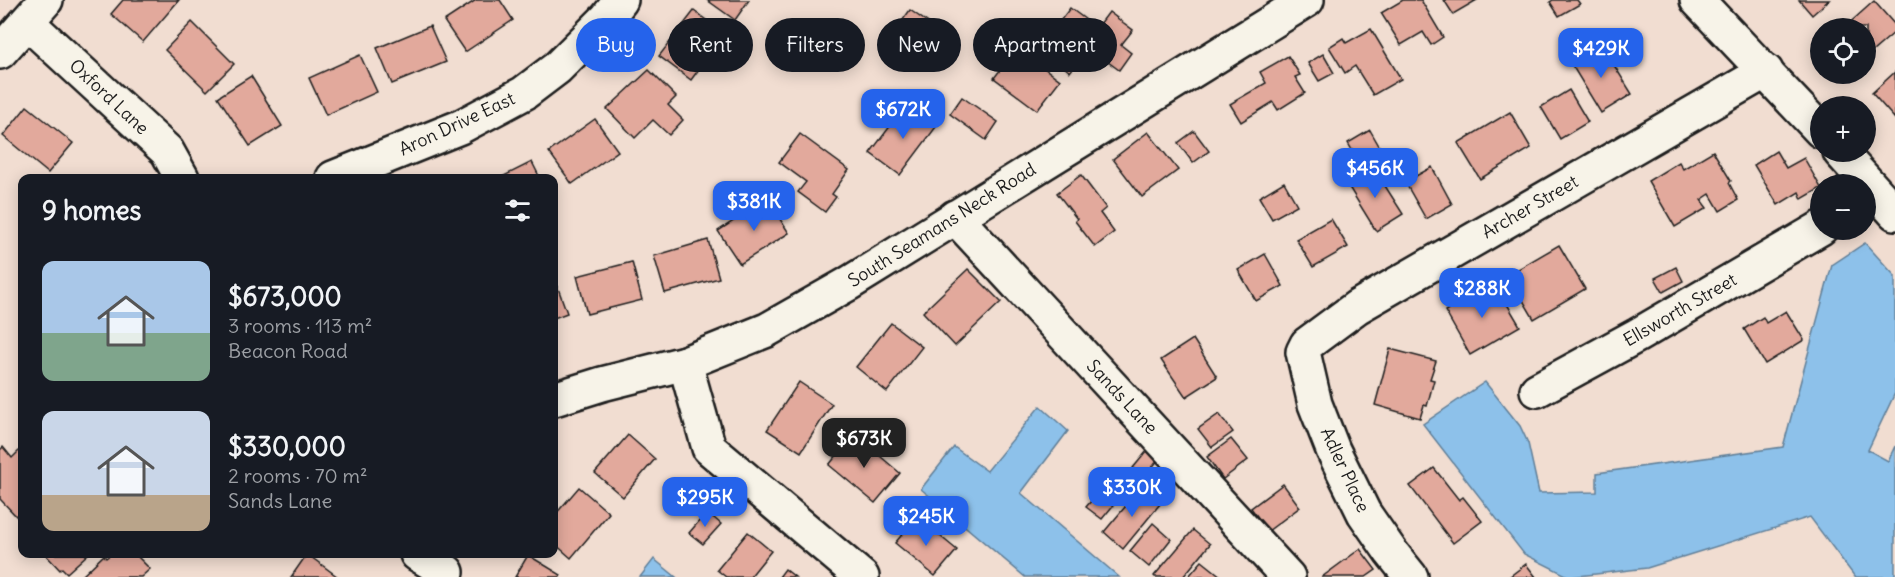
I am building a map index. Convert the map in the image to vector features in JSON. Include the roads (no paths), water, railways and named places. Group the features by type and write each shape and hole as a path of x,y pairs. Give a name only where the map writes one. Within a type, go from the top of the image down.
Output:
{"street":[{"name":"Aron Drive East","path":"343,174 460,127 524,93 557,68 607,18 621,0"},
{"name":"South Seamans Neck Road","path":"558,398 685,363 767,330 848,284 1307,0"},
{"path":"1697,0 1810,119"},
{"path":"0,52 36,11"},
{"name":"Oxford Lane","path":"36,11 167,151 180,174"},
{"name":"Archer Street","path":"1303,352 1307,344 1357,307 1766,71"},
{"path":"1848,162 1880,203"},
{"name":"Sands Lane","path":"955,216 1288,577"},
{"name":"Ellsworth Street","path":"1537,390 1638,335 1810,234"},
{"name":"Adler Place","path":"1303,352 1315,404 1333,450 1364,513 1411,577"},
{"path":"685,363 709,448 862,577"},
{"path":"426,558 450,568"}],"water":[{"path":"1865,243 1895,276 1895,393 1868,450 1888,461 1895,446 1895,577 1855,577 1810,517 1647,568 1570,577 1524,554 1423,424 1485,382 1520,426 1528,443 1539,493 1597,492 1597,473 1783,447 1832,265"},
{"path":"1040,406 1068,431 1021,493 1119,577 1025,577 921,489 954,447 987,471"},
{"path":"654,559 676,577 640,577"}]}
